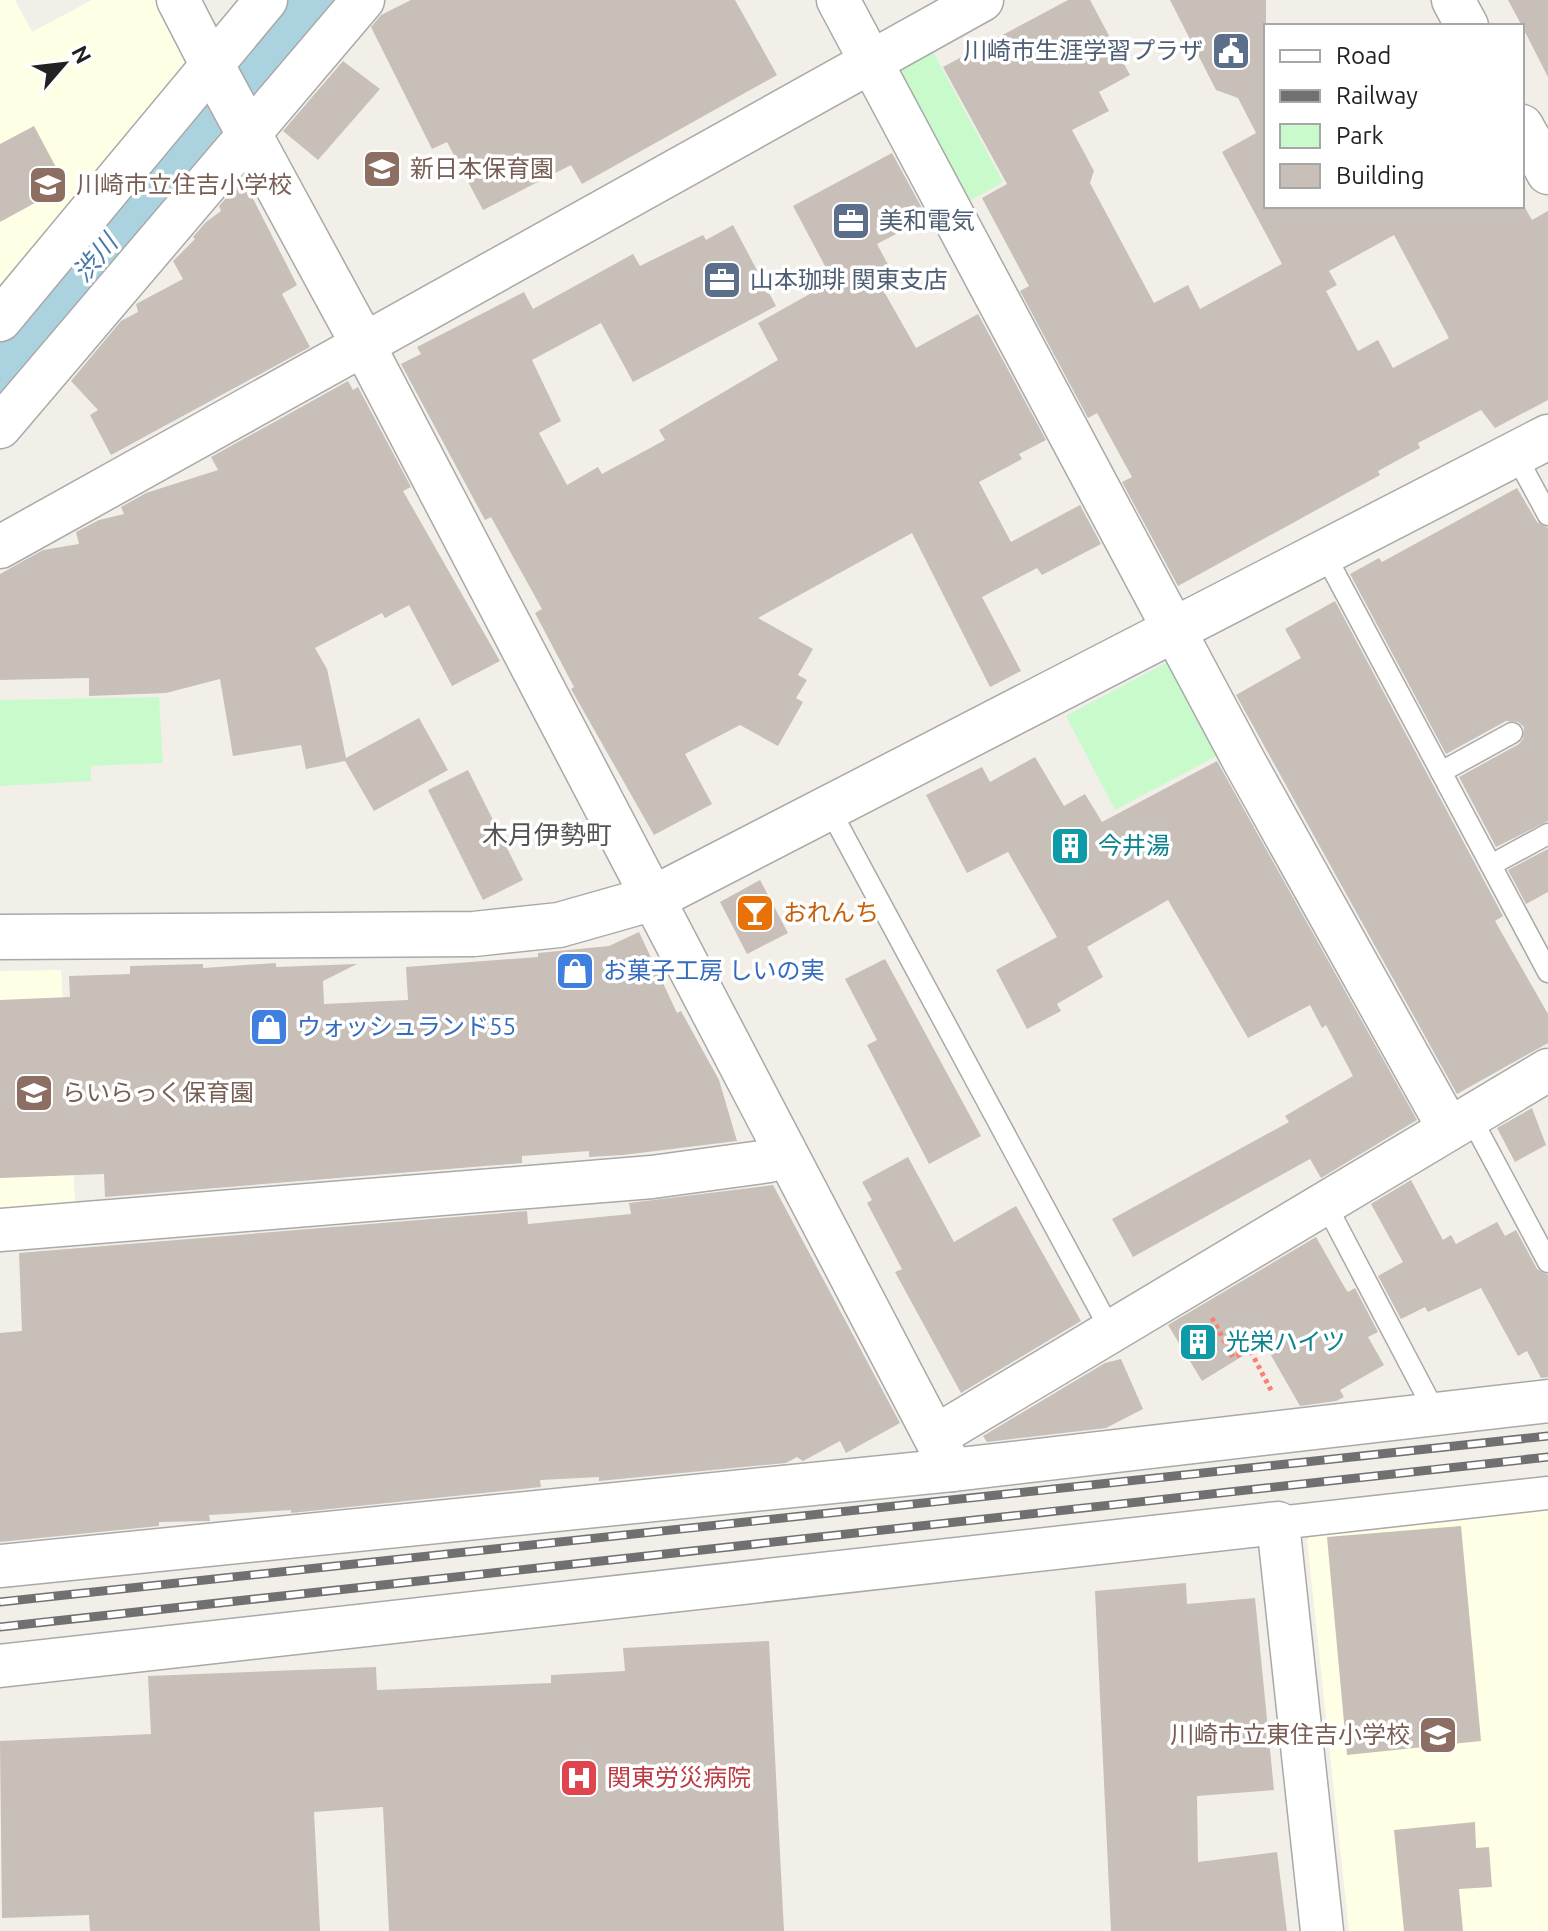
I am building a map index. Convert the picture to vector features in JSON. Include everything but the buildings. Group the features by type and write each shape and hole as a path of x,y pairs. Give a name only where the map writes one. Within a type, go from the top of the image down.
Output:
{"street":[{"path":"178,0 362,342 784,1153 944,1453"},
{"path":"0,320 266,0"},
{"path":"0,427 363,0"},
{"path":"838,0 1173,629 1460,1123"},
{"path":"0,547 362,342 982,0"},
{"path":"1453,0 1466,24"},
{"path":"1524,130 1548,173"},
{"path":"0,937 474,934 559,925 654,898 830,810 1532,445"},
{"path":"944,1453 1111,1331 1548,1070"},
{"path":"0,1230 652,1177 769,1161 784,1153"},
{"path":"0,1566 944,1453 1292,1430 1548,1401"},
{"path":"0,1666 1548,1493"},
{"path":"1278,1523 1322,1931"}],"lane":[{"path":"1532,445 1548,515"},
{"path":"1324,553 1548,972"},
{"path":"1441,772 1512,733"},
{"path":"830,810 1111,1331"},
{"path":"1491,865 1548,834"},
{"path":"1460,1123 1548,1262"},
{"path":"1325,1203 1436,1414"}],"path":[{"path":"1193,1282 1233,1357 1250,1350 1292,1430"}],"shaded area":[{"name":"川崎市立住吉小学校","path":"0,0 15,0 32,32 92,0 156,0 192,68 0,301"},
{"name":"らいらっく保育園","path":"61,970 76,1214 0,1220 0,971"},
{"name":"川崎市立東住吉小学校","path":"1548,1503 1548,1931 1349,1931 1307,1540 1322,1526"}],"green space":[{"path":"932,50 1003,182 961,206 891,72"},
{"path":"1173,659 1222,753 1115,810 1066,716"},
{"path":"159,697 163,763 91,766 91,781 0,786 0,700"}],"waterway":[{"name":"渋川","path":"0,370 315,0"}],"railway":[{"path":"0,1602 1548,1436"},
{"path":"0,1627 1548,1457"}],"place":[{"name":"川崎市生涯学習プラザ","path":"1231,51"},
{"name":"新日本保育園","path":"382,169"},
{"name":"川崎市立住吉小学校","path":"48,185"},
{"name":"美和電気","path":"851,221"},
{"name":"山本珈琲 関東支店","path":"722,280"},
{"name":"今井湯","path":"1070,846"},
{"name":"おれんち","path":"755,913"},
{"name":"お菓子工房 しいの実","path":"575,971"},
{"name":"ウォッシュランド55","path":"269,1027"},
{"name":"らいらっく保育園","path":"34,1093"},
{"name":"光栄ハイツ","path":"1198,1342"},
{"name":"川崎市立東住吉小学校","path":"1438,1735"},
{"name":"関東労災病院","path":"579,1778"}],"district":[{"name":"木月伊勢町","path":"547,835"}]}
